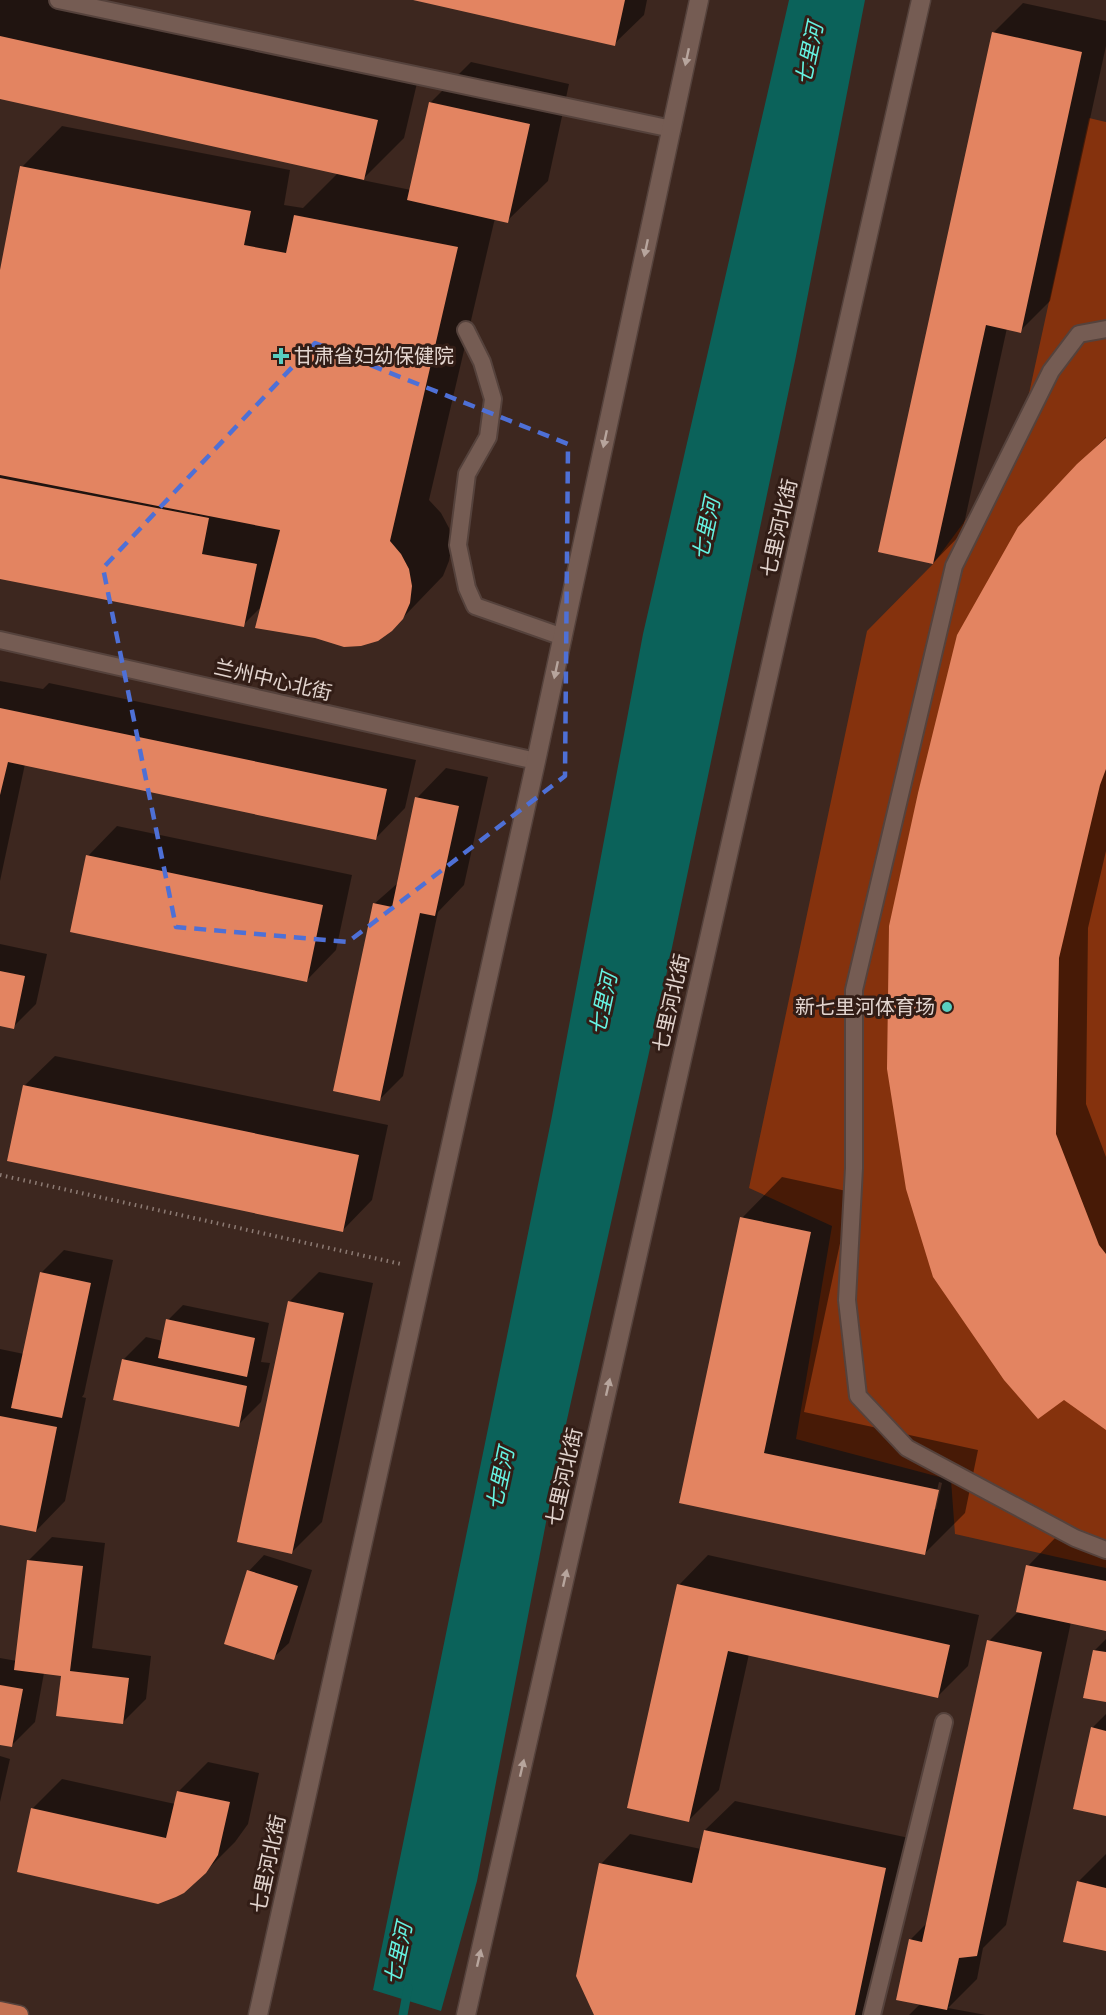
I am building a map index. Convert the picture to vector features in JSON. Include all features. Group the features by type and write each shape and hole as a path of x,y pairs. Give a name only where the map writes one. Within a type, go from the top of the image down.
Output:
{"main road":[{"path":"0,2011 19,2015"}],"street":[{"name":"七里河北街","path":"258,2015 536,761 699,0"},
{"name":"七里河北街","path":"466,2015 921,0"}],"lane":[{"path":"58,0 672,129"},
{"path":"1106,328 1079,334 1051,371 954,566 854,990 854,1168 847,1300 858,1396 907,1448 1075,1538 1106,1550"},
{"path":"466,330 482,362 493,399 488,437 467,474 458,545 467,588 475,606 563,637"},
{"name":"兰州中心北街","path":"0,640 536,761"},
{"path":"872,2015 944,1722"}],"path":[{"path":"0,1175 423,1269"}],"highlighted area":[{"path":"315,343 568,444 565,776 348,942 176,927 103,568"}],"shaded area":[{"name":"新七里河体育场","path":"1089,118 1106,122 1106,1568 955,1534 951,1480 796,1439 832,1226 749,1188 867,631 933,564 970,514 1013,467"}],"water":[{"path":"789,0 865,0 796,356 665,981 558,1460 477,1881 441,2011 373,1990 551,1121 643,634"}],"building":[{"path":"413,0 625,0 615,46"},
{"path":"992,32 1082,52 1021,333 986,325 933,564 878,552"},
{"path":"0,36 378,120 364,180 0,99"},
{"path":"429,102 530,124 508,223 407,200"},
{"path":"20,166 251,211 244,245 286,253 294,215 458,247 390,541 401,554 409,569 412,586 410,603 403,619 392,631 378,641 361,646 344,647 315,638 255,628 280,530 0,475 0,270"},
{"path":"1106,438 1106,769 1100,785 1059,958 1056,1134 1099,1245 1106,1254 1106,1430 1064,1400 1038,1419 1004,1380 933,1277 906,1189 887,1069 889,926 918,793 957,635 1018,527 1077,464"},
{"path":"0,478 209,518 202,554 257,564 244,627 0,579"},
{"path":"0,708 387,789 376,840 8,762 0,795"},
{"path":"415,797 459,806 435,916 420,913 380,1101 333,1091 373,903 392,907"},
{"path":"86,855 323,905 307,982 70,932"},
{"path":"0,971 25,976 14,1029 0,1026"},
{"path":"23,1085 359,1155 343,1232 7,1161"},
{"path":"740,1217 811,1232 764,1453 939,1490 925,1555 679,1503"},
{"path":"40,1272 91,1283 62,1418 11,1408"},
{"path":"288,1301 344,1313 292,1554 237,1542"},
{"path":"166,1319 255,1338 247,1377 158,1358"},
{"path":"122,1359 247,1386 239,1427 113,1400"},
{"path":"0,1416 57,1427 36,1532 0,1525"},
{"path":"27,1560 83,1566 70,1671 129,1678 123,1724 56,1716 61,1676 14,1670"},
{"path":"1026,1565 1106,1581 1106,1631 1016,1612"},
{"path":"247,1570 298,1586 274,1660 224,1644"},
{"path":"677,1584 950,1645 938,1698 728,1651 689,1822 627,1808"},
{"path":"987,1640 1042,1652 977,1956 959,1958 947,2010 896,2000 909,1939 922,1942"},
{"path":"1093,1650 1106,1652 1106,1702 1083,1698"},
{"path":"0,1685 23,1689 12,1747 0,1745"},
{"path":"1091,1727 1106,1731 1106,1816 1073,1809"},
{"path":"177,1791 230,1802 218,1855 206,1873 184,1893 158,1904 17,1872 31,1808 166,1838"},
{"path":"704,1830 886,1868 855,2015 594,2015 576,1976 599,1863 692,1883"},
{"path":"1077,1881 1106,1888 1106,1951 1063,1942"}],"waterway":[{"name":"七里河","path":"403,2015 408,1988"}],"place":[{"name":"甘肃省妇幼保健院","path":"281,356"},
{"name":"新七里河体育场","path":"947,1007"}]}
